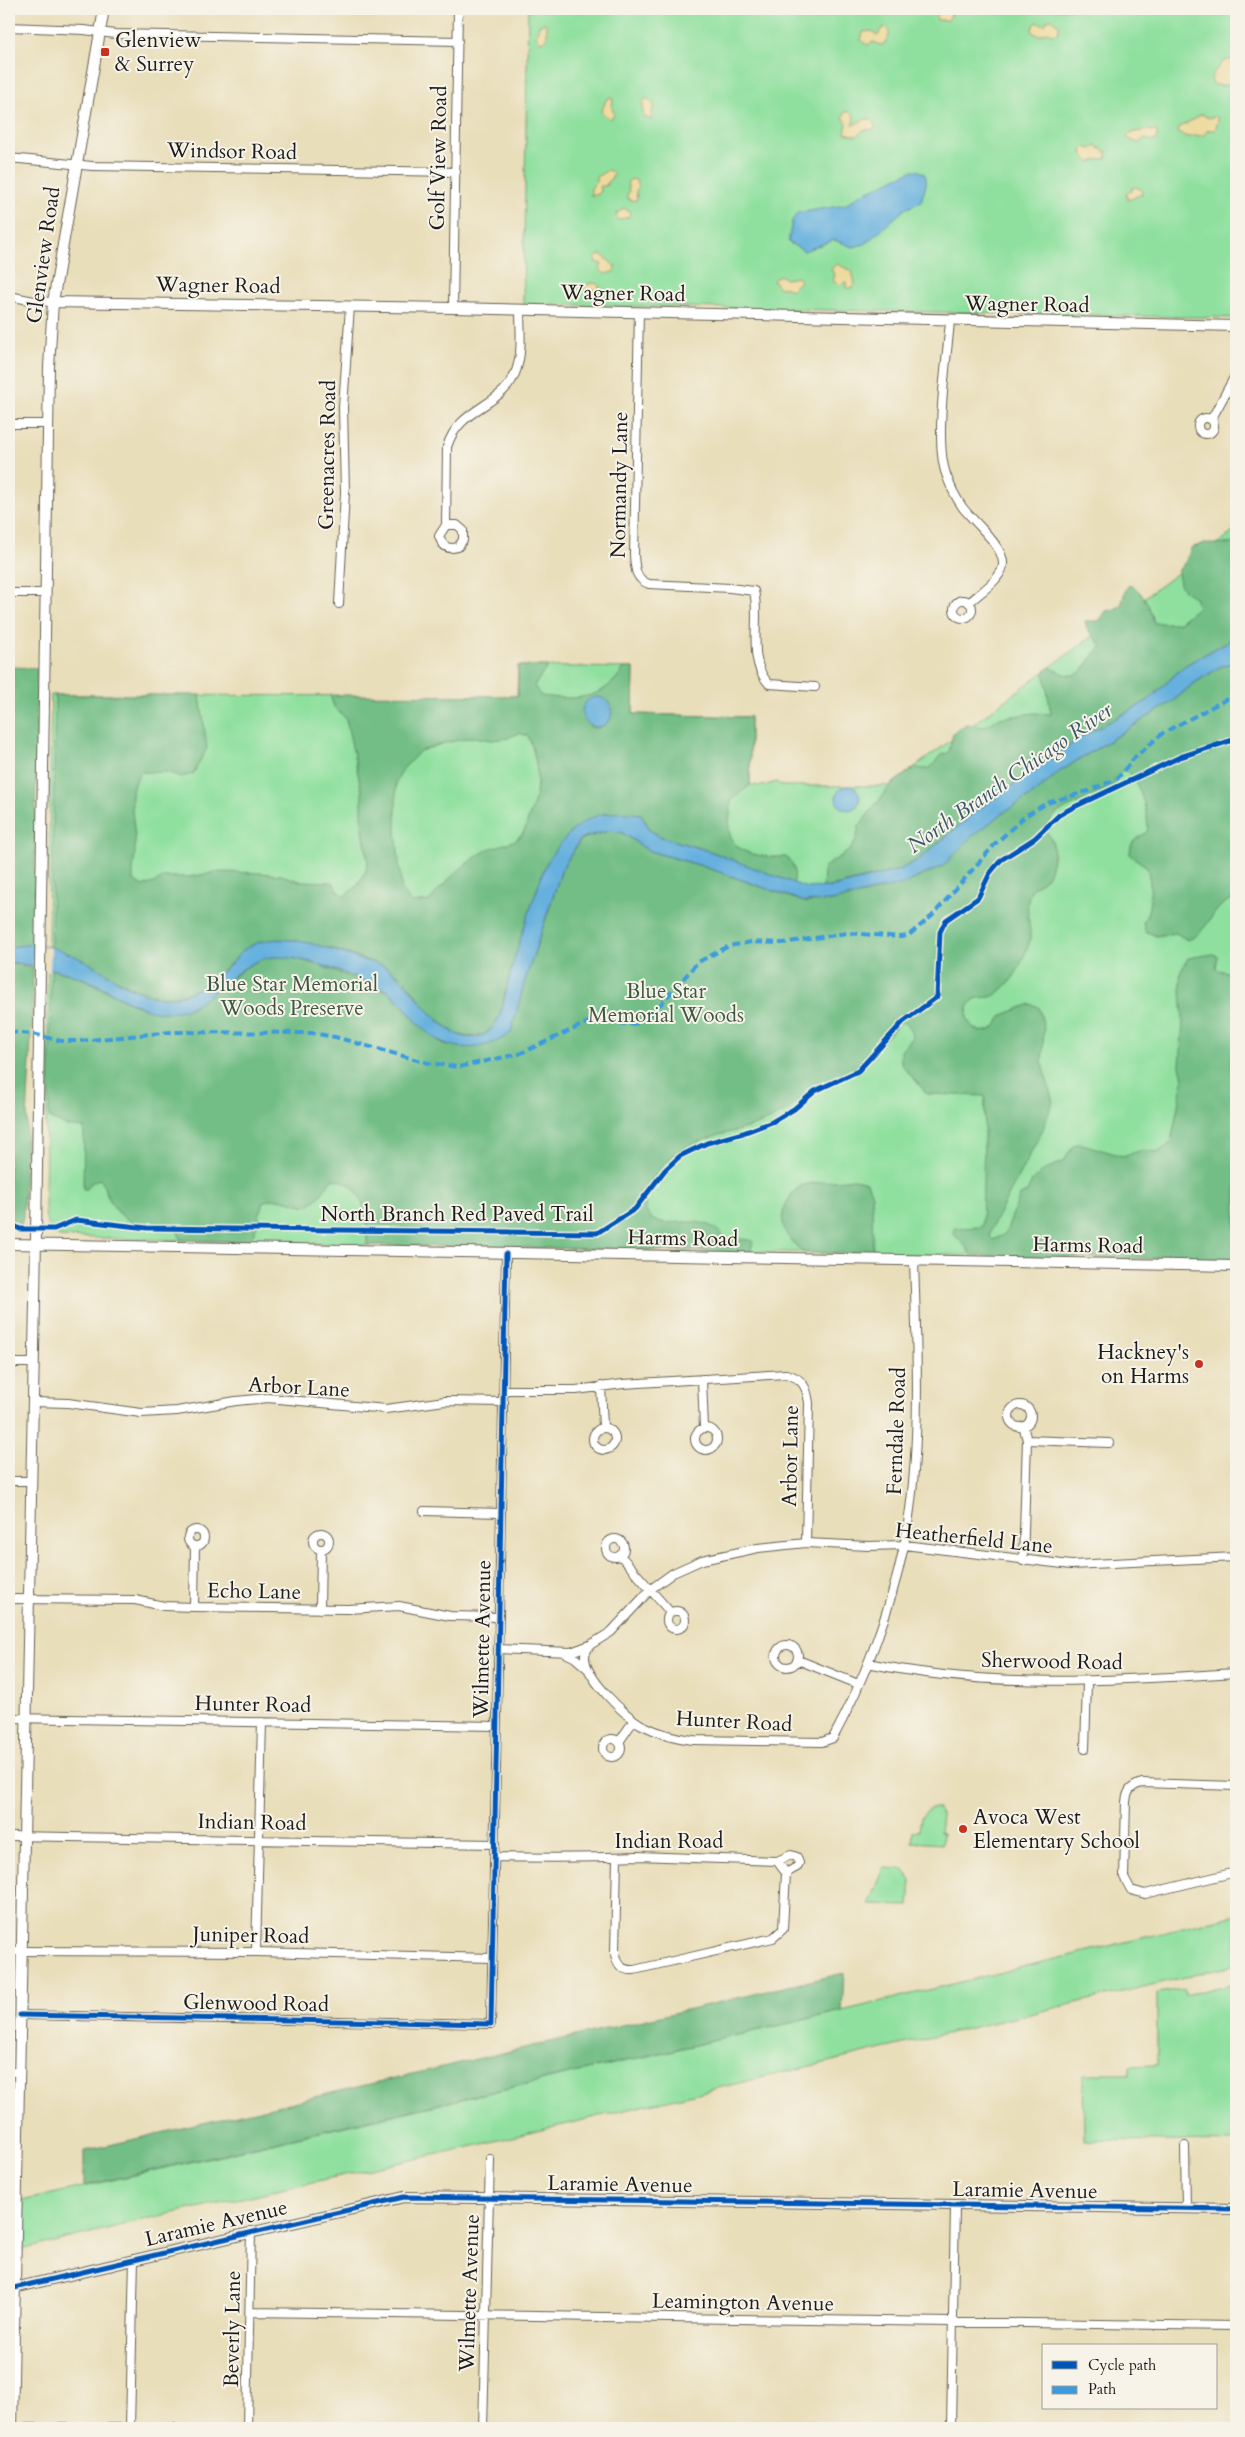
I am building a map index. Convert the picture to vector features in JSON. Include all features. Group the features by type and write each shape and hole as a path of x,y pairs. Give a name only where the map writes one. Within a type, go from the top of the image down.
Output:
{"main road":[{"name":"Glenview Road","path":"12,2428 14,2072 20,2015 34,1363 49,367 53,302 104,9"},
{"name":"Wagner Road","path":"53,302 520,309 950,321 1236,326"},
{"name":"Harms Road","path":"9,1244 1236,1266"},
{"name":"Laramie Avenue","path":"14,2288 251,2231 404,2197 1236,2209"}],"street":[{"name":"Golf View Road","path":"453,308 458,9"},
{"path":"9,27 124,34 458,41"},
{"name":"Windsor Road","path":"9,158 76,165 456,172"},
{"name":"Wagner Road","path":"9,296 34,301 53,302"},
{"name":"Greenacres Road","path":"339,604 345,492 343,407 350,306"},
{"path":"446,525 450,437 463,420 505,389 516,373 520,350 520,309"},
{"name":"Normandy Lane","path":"639,312 634,555 636,573 639,578 649,584 754,591 757,603 757,662 761,675 769,684 815,687"},
{"path":"950,321 941,439 942,464 962,506 999,548 1004,560 1002,571 970,602"},
{"path":"1211,420 1236,374"},
{"path":"9,424 49,424"},
{"path":"9,592 46,593"},
{"name":"Wilmette Avenue","path":"491,2024 506,1254"},
{"name":"Ferndale Road","path":"833,1738 868,1663 890,1604 904,1545 915,1455 917,1338 914,1261"},
{"path":"9,1363 34,1363"},
{"name":"Arbor Lane","path":"504,1390 553,1391 786,1374 798,1379 805,1387 808,1403 806,1543"},
{"path":"702,1379 704,1428"},
{"path":"601,1386 603,1428"},
{"name":"Arbor Lane","path":"33,1402 68,1403 141,1413 177,1411 236,1400 268,1398 386,1409 446,1401 504,1402"},
{"path":"1023,1426 1027,1440 1023,1561"},
{"path":"1027,1440 1108,1443"},
{"path":"9,1481 31,1481"},
{"path":"424,1511 501,1513"},
{"name":"Heatherfield Lane","path":"590,1645 611,1632 651,1589 673,1573 702,1560 758,1548 806,1543 874,1546 904,1545 1023,1561 1080,1565 1236,1557"},
{"path":"194,1608 195,1546"},
{"path":"320,1609 321,1549"},
{"path":"620,1555 670,1612"},
{"name":"Echo Lane","path":"9,1599 135,1600 164,1606 194,1608 320,1609 399,1606 450,1616 499,1617"},
{"path":"590,1645 585,1655 590,1670"},
{"name":"Hunter Road","path":"498,1649 571,1652 590,1645"},
{"name":"Hunter Road","path":"560,1652 574,1657 590,1670 613,1702 634,1720 664,1734 693,1740 822,1742 833,1738"},
{"path":"798,1660 858,1684"},
{"name":"Sherwood Road","path":"868,1663 902,1671 935,1674 1087,1682 1236,1673"},
{"path":"1085,1748 1087,1682"},
{"name":"Hunter Road","path":"9,1718 497,1726"},
{"path":"619,1742 634,1720"},
{"path":"256,1952 262,1722"},
{"path":"1236,1786 1142,1784 1128,1790 1124,1877 1131,1890 1145,1894 1236,1872"},
{"name":"Indian Road","path":"9,1836 495,1844"},
{"name":"Indian Road","path":"495,1857 578,1859 617,1857 777,1861 791,1855 797,1857 799,1863 797,1867 786,1873"},
{"path":"617,1857 615,1953 618,1964 624,1969 634,1970 773,1938 780,1934 784,1924 786,1873 777,1861"},
{"name":"Juniper Road","path":"9,1951 256,1952 492,1958"},
{"name":"Glenwood Road","path":"20,2015 491,2024"},
{"path":"1185,2146 1186,2208"},
{"name":"Wilmette Avenue","path":"483,2428 490,2159"},
{"path":"951,2428 956,2205"},
{"name":"Beverly Lane","path":"247,2428 251,2231"},
{"path":"130,2428 134,2259"},
{"name":"Leamington Avenue","path":"250,2312 1236,2326"},
{"path":"22,2428 174,2428"}],"green space":[{"path":"528,9 1236,9 1236,318 523,304"},
{"name":"Blue Star Memorial Woods Preserve","path":"1236,530 1236,1260 367,1245 60,1237 50,1230 45,1210 51,695 517,696 518,666 634,668 633,714 750,717 750,785 764,786 776,782 782,786 889,786","holes":["537,783 631,894 517,838 522,834 529,821 534,805"]},
{"path":"1205,543 1236,543 1236,637 1184,666 1149,700 1085,735 1030,773 974,813 918,860 899,870 823,889 824,867 850,850 856,840 859,826 890,786 915,767 929,768 939,757 949,752 953,733 966,724 983,727 1000,718 1034,713 1051,714 1044,672 1050,667 1070,675 1082,671 1102,646 1087,629 1085,621 1099,621 1106,611 1117,608 1122,603 1128,586 1132,585 1143,597 1149,607 1154,623 1178,623 1198,607 1195,597 1187,593 1182,587 1178,571 1186,561 1191,548"},
{"name":"Blue Star Memorial Woods","path":"1236,662 1236,899 1222,905 1201,932 1187,940 1176,933 1156,936 1145,931 1143,922 1150,902 1147,867 1130,855 1130,850 1132,843 1147,832 1147,817 1134,779 1125,769 1114,779 1114,785 1057,813 1044,828 1051,838 1053,845 1053,860 1046,878 1033,887 1029,895 1029,944 1016,972 1007,985 992,996 974,1000 967,1011 967,1015 972,1026 979,1031 988,1031 993,1029 1000,1018 1007,1013 1030,1004 1039,1007 1044,1028 1042,1062 1053,1102 1043,1129 991,1229 990,1237 993,1240 1005,1234 1020,1195 1027,1192 1032,1181 1041,1172 1064,1161 1073,1146 1079,1143 1122,1156 1143,1150 1159,1152 1171,1143 1183,1079 1180,1066 1183,1020 1180,973 1188,958 1213,954 1218,956 1216,967 1218,970 1231,973 1236,986 1236,1260 971,1256 967,1248 954,1234 954,1228 982,1227 985,1096 927,1094 901,1064 901,1051 913,1037 907,1024 900,1022 871,1055 852,1071 817,1087 781,1114 746,1128 695,1143 680,1151 665,1163 652,1180 647,1191 645,1204 647,1213 653,1219 671,1223 694,1222 705,1224 715,1229 724,1238 750,1240 753,1242 750,1252 367,1245 365,1213 358,1194 352,1186 343,1181 332,1179 319,1197 306,1206 279,1199 263,1202 254,1234 246,1242 181,1240 176,1229 170,1225 137,1224 123,1216 112,1204 102,1181 99,1179 91,1183 87,1189 83,1189 84,1128 66,1126 49,1118 51,969 80,977 137,1006 161,1012 188,1010 251,964 265,958 278,956 294,958 319,965 389,992 426,1031 442,1043 450,1045 463,1044 511,1033 524,984 562,869 581,839 609,831 621,832 649,851 699,865 805,902 832,901 904,884 943,866 971,837 1006,811 1035,793 1059,772 1173,701 1193,684 1220,667"},
{"path":"518,666 548,666 534,686 541,696 566,698 588,696 598,692 616,679 624,668 634,668 633,714 750,717 750,785 731,801 729,828 731,838 742,850 769,857 786,857 794,869 793,884 712,852 662,837 650,830 641,814 603,814 545,866 509,976 500,1015 486,1034 468,1037 456,1034 429,1012 404,979 386,967 330,948 242,952 214,978 190,992 168,996 147,993 126,985 79,960 51,948 55,695 200,695 207,748 193,774 181,777 167,772 141,772 136,780 132,799 135,840 133,880 143,886 154,883 164,877 187,877 219,872 261,873 281,875 300,881 333,882 337,890 344,896 355,888 365,873 368,862 362,822 362,792 346,719 334,707 330,695 518,696","holes":["584,718 611,718 599,728 590,727","519,733 528,736 532,746 537,776 533,807 522,835 487,850 471,860 429,901 412,903 402,891 396,832 396,783 403,769 420,751 445,743 473,737 492,740 508,738"]},
{"path":"9,667 37,668 34,943 31,945 9,947"},
{"path":"9,962 33,968 23,1218 21,1225 9,1217"},
{"path":"854,1179 867,1182 872,1195 873,1254 804,1253 787,1235 783,1221 785,1206 795,1190 808,1184"},
{"path":"931,1808 937,1808 942,1816 940,1832 943,1833 942,1844 912,1842 913,1831 919,1831 921,1817"},
{"path":"884,1868 903,1869 911,1881 909,1906 869,1905"},
{"path":"1236,1915 1236,1965 474,2146 147,2219 21,2250 22,2201 842,2011"},
{"path":"844,1973 842,2011 84,2186 84,2151"},
{"path":"1236,1983 1236,2142 1084,2140 1083,2074 1130,2074 1130,2066 1157,2065 1157,1993 1184,1989 1185,1995"}],"sand":[{"path":"941,9 949,9 951,15 948,20 937,20 936,15 941,12"},
{"path":"1051,19 1059,25 1059,32 1053,34 1047,32 1039,35 1033,33 1032,28 1037,22 1045,25 1047,20"},
{"path":"545,23 547,39 541,42 536,37 539,25"},
{"path":"885,27 889,31 889,36 884,44 880,45 874,42 867,45 861,40 863,32 872,31 878,36 881,29"},
{"path":"1236,56 1235,77 1230,84 1220,86 1213,84 1211,79 1216,70 1224,61 1233,59"},
{"path":"610,97 613,99 614,115 610,119 601,112 606,100"},
{"path":"646,98 654,104 651,120 643,116 643,102"},
{"path":"845,112 850,112 854,116 853,125 865,119 870,119 875,124 875,129 863,130 857,136 845,133 847,123 843,117"},
{"path":"1202,114 1208,118 1217,116 1218,121 1215,130 1208,130 1204,135 1187,137 1178,133 1179,128"},
{"path":"1146,130 1157,131 1157,139 1154,141 1145,139 1138,143 1127,138 1130,133"},
{"path":"1096,146 1107,152 1107,158 1090,162 1083,155 1082,150 1085,147 1092,149"},
{"path":"608,170 614,173 611,179 606,186 600,186 601,191 599,194 591,196 591,188 596,182 596,177"},
{"path":"632,179 636,180 638,188 635,201 628,199 627,196 629,191 627,182"},
{"path":"1132,188 1141,189 1142,194 1128,200 1126,193 1132,191"},
{"path":"624,208 630,212 629,217 618,220 616,214"},
{"path":"601,254 615,266 614,272 605,274 600,269 602,264 595,262 596,257"},
{"path":"837,264 852,271 855,283 852,288 846,288 846,282 839,285 833,281 835,275 831,269"},
{"path":"779,275 786,279 797,277 800,281 791,290 785,287 779,288 773,280"},
{"path":"591,283 599,284 599,289 586,292 584,286"}],"water":[{"path":"913,170 920,171 926,177 926,186 921,202 905,209 865,244 853,247 834,240 804,251 788,242 792,221 797,213 845,205 858,196"},
{"path":"1236,637 1236,662 1220,667 1193,684 1173,701 1059,772 1035,793 1006,811 971,837 943,866 904,884 832,901 805,902 699,865 649,851 621,832 608,831 581,838 562,869 524,984 511,1033 502,1039 482,1046 472,1048 452,1046 442,1042 426,1031 389,992 345,973 291,958 275,957 263,959 238,973 191,1007 177,1011 162,1012 140,1007 71,974 9,962 9,947 33,944 46,946 85,961 144,994 165,998 182,995 207,983 228,967 242,951 255,944 269,940 284,939 300,941 384,966 398,976 442,1024 455,1033 467,1037 481,1036 494,1027 498,1020 518,948 545,866 562,841 586,821 608,813 641,814 650,830 662,837 712,852 807,888 833,887 899,870 918,860 974,813 1085,735 1149,700 1184,666"},
{"path":"597,697 608,701 612,712 608,723 597,727 586,723 582,712 586,701"},
{"path":"848,786 857,789 860,798 857,807 848,810 839,807 836,798 839,789"}],"pier":[{"path":"34,944 51,948 50,972 33,968"}],"marked path":[{"path":"9,1032 33,1034 61,1041 172,1032 312,1033 335,1037 428,1063 458,1067 519,1054 593,1020 605,1018 628,1025 637,1023 652,1014 698,962 729,946 751,942 783,943 847,933 902,937 909,935 932,916 996,843 1025,816 1047,803 1088,791 1117,779 1135,757 1163,733 1236,694"}],"cycle path":[{"name":"North Branch Red Paved Trail","path":"9,1223 20,1229 54,1229 76,1220 147,1228 597,1233 635,1209 665,1170 680,1156 707,1143 743,1133 772,1122 794,1109 815,1091 858,1071 903,1022 937,997 940,932 946,920 978,898 990,873 1001,860 1035,838 1059,815 1180,757 1236,739"},
{"path":"20,2015 491,2024 506,1254"},
{"path":"14,2288 404,2197 1236,2209"}],"place":[{"name":"Glenview & Surrey","path":"105,52"},
{"name":"Hackney's on Harms","path":"1199,1364"},
{"name":"Avoca West Elementary School","path":"963,1829"}],"water label":[{"name":"North Branch Chicago River","path":"1009,777"}]}
